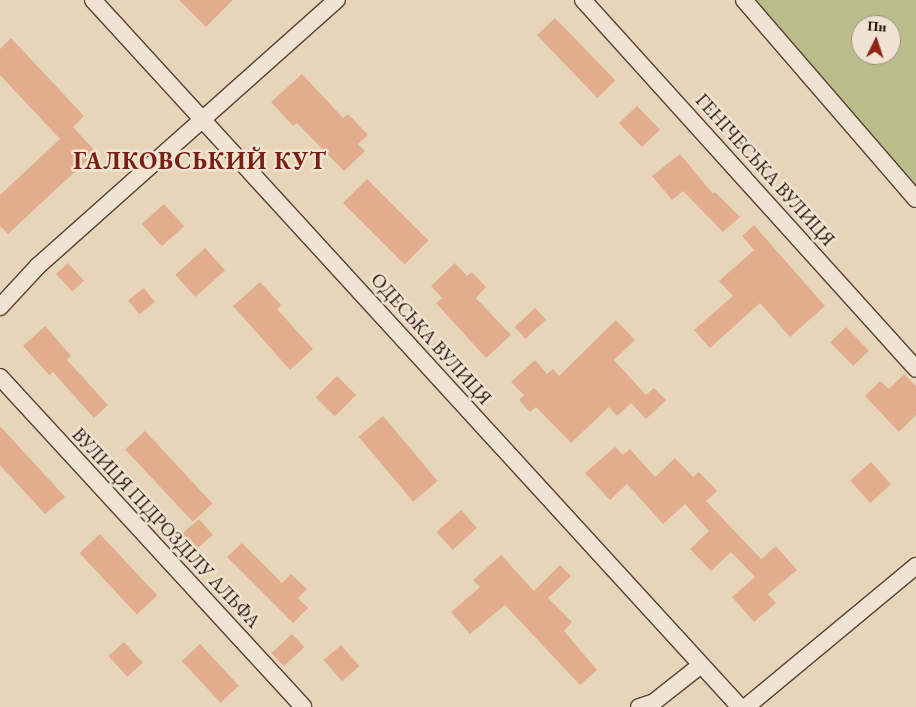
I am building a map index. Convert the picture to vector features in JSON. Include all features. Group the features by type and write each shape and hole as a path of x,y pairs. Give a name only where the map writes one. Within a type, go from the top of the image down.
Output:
{"street":[{"name":"ОДЕСЬКА ВУЛИЦЯ","path":"93,0 740,707"},
{"path":"0,308 59,248 202,118 228,100 337,0"},
{"name":"ГЕНІЧЕСЬКА ВУЛИЦЯ","path":"583,0 916,369"},
{"path":"744,0 916,199"},
{"name":"ВУЛИЦЯ ПІДРОЗДІЛУ АЛЬФА","path":"0,377 303,707"},
{"path":"746,707 916,566"},
{"path":"639,707 654,702 701,665"}],"green space":[{"path":"755,0 916,0 916,187 785,36"}],"building":[{"path":"179,0 233,0 206,27"},
{"path":"555,18 615,81 597,98 537,35"},
{"path":"11,38 84,116 73,127 96,152 8,234 0,226 0,195 60,139 0,75 0,49"},
{"path":"302,74 343,118 348,114 368,135 358,144 365,151 344,171 297,123 293,126 271,102"},
{"path":"637,106 660,130 642,147 619,123"},
{"path":"680,154 713,194 715,192 740,217 723,232 683,191 672,200 652,176"},
{"path":"367,179 429,241 404,265 343,203"},
{"path":"164,204 184,226 162,246 142,224"},
{"path":"754,225 825,306 790,337 760,303 710,348 694,330 733,296 719,281 754,250 742,236"},
{"path":"205,248 225,270 195,297 175,275"},
{"path":"68,263 84,281 72,292 56,274"},
{"path":"455,263 467,276 472,272 486,287 476,298 511,335 486,358 436,303 442,298 431,286"},
{"path":"260,282 281,305 277,309 313,349 290,370 233,306"},
{"path":"144,288 155,302 139,314 128,300"},
{"path":"535,308 546,320 525,339 515,327"},
{"path":"616,320 635,340 614,360 646,395 654,388 666,400 646,419 631,403 617,416 609,407 571,443 536,407 530,412 519,400 524,395 511,382 535,360 547,374 553,369 559,376"},
{"path":"45,326 71,356 67,360 108,405 94,418 53,372 49,375 23,346"},
{"path":"846,327 869,351 853,366 830,342"},
{"path":"904,374 916,386 916,415 899,432 865,396 880,381 889,389"},
{"path":"337,376 356,395 335,416 316,397"},
{"path":"383,416 438,481 413,502 358,437"},
{"path":"0,426 65,497 45,514 0,465"},
{"path":"145,431 213,503 193,522 125,449"},
{"path":"615,447 623,455 630,449 655,477 675,458 693,477 699,472 717,491 706,501 761,559 776,546 797,570 768,594 776,603 754,622 732,597 755,577 731,552 711,571 690,549 709,531 685,504 663,524 627,484 610,500 585,473"},
{"path":"871,462 891,484 870,503 850,481"},
{"path":"461,510 477,528 453,550 436,532"},
{"path":"199,519 213,535 192,553 179,537"},
{"path":"100,534 157,595 137,615 80,553"},
{"path":"242,543 282,583 291,574 307,589 298,598 308,608 293,623 227,557"},
{"path":"501,555 534,591 560,565 571,576 548,598 572,622 564,631 597,670 580,685 505,605 470,634 451,612 480,587 473,580"},
{"path":"292,634 304,647 284,666 272,653"},
{"path":"124,642 143,663 127,677 108,656"},
{"path":"200,644 239,686 221,703 182,661"},
{"path":"341,645 359,666 342,681 324,660"}],"district":[{"name":"ГАЛКОВСЬКИЙ КУТ","path":"200,161"}]}
